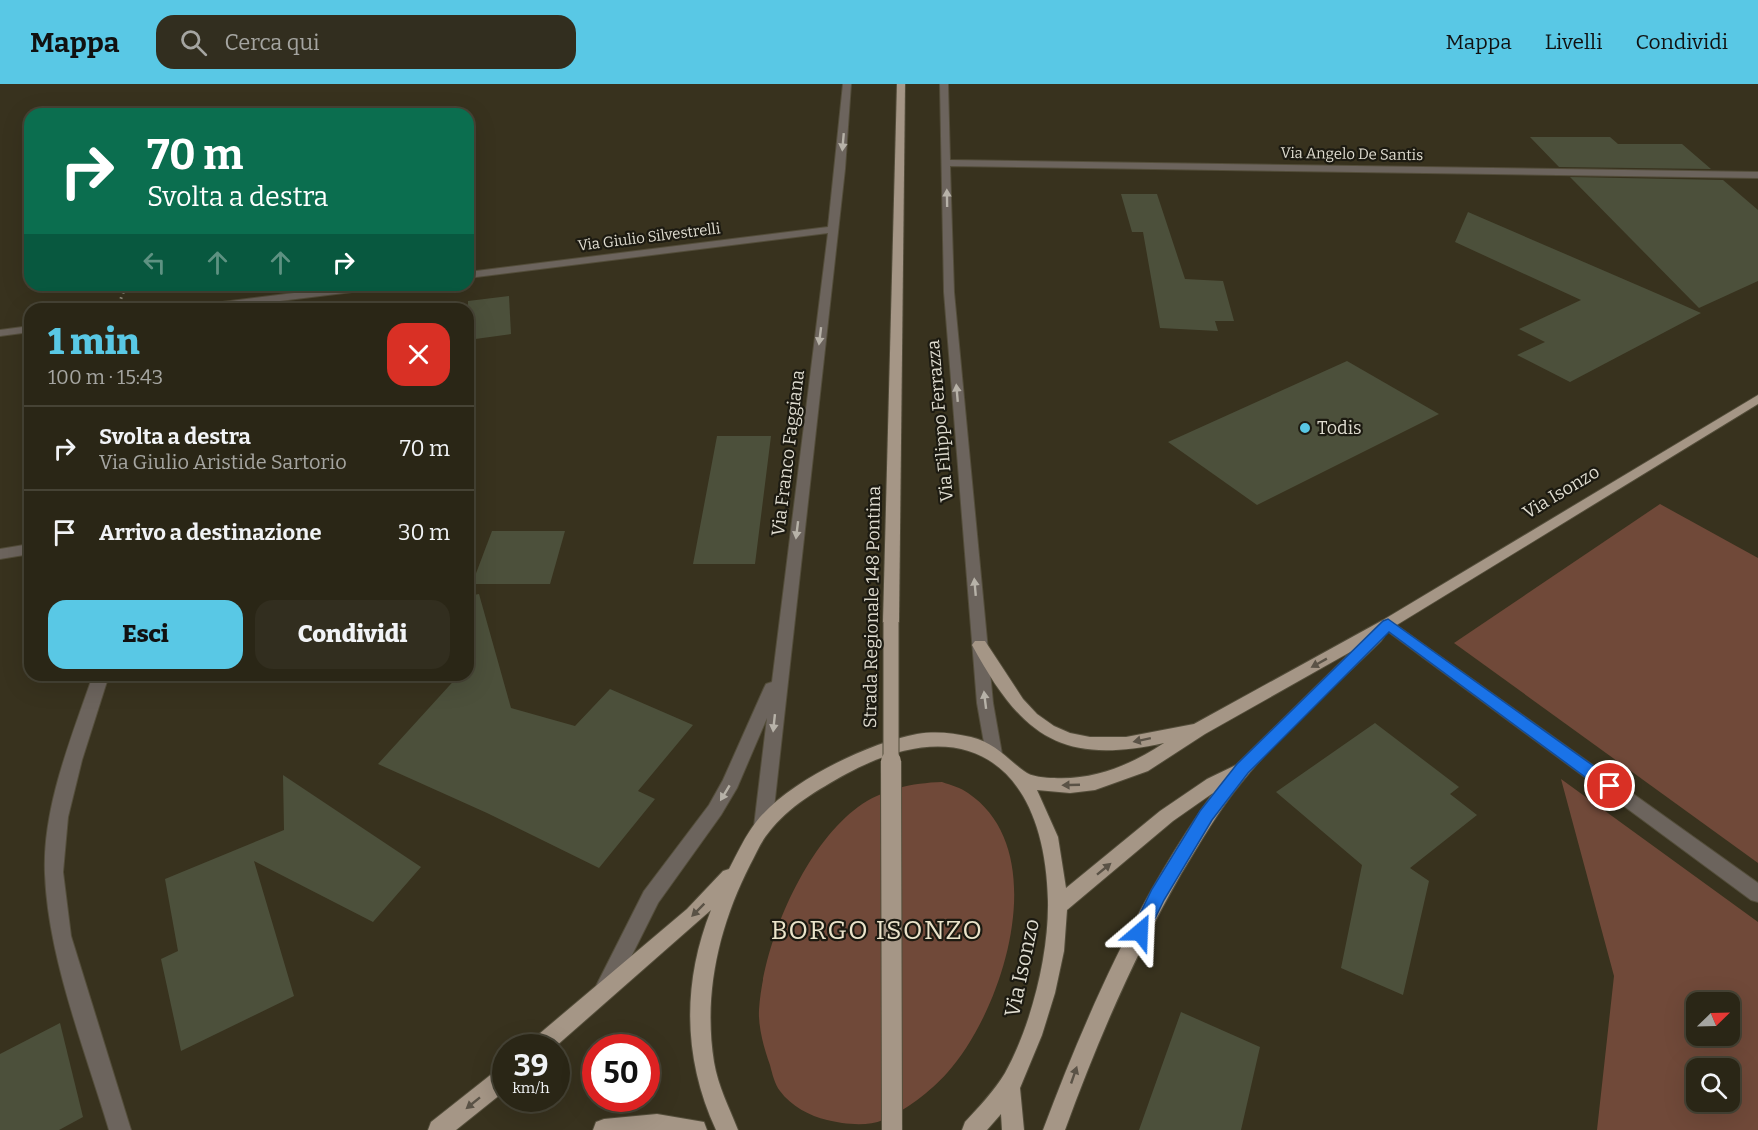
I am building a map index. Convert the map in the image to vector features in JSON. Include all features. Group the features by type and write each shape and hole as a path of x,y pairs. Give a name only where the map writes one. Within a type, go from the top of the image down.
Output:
{"main road":[{"name":"Strada Regionale 148 Pontina","path":"892,1130 891,622 901,84"},
{"name":"Via Isonzo","path":"1388,624 1758,399"},
{"path":"1021,778 1045,785 1095,783 1142,766 1199,729 1388,624"},
{"path":"1054,1130 1078,1062 1158,894 1206,816 1243,769 1388,624"},
{"path":"980,645 1016,706 1040,726 1067,738 1090,744 1114,745 1199,729"},
{"name":"Via Isonzo","path":"738,868 763,826 813,785 870,755 903,744 924,739 949,739 972,744 994,754 1021,778 1048,831 1056,867 1057,934 1036,1022 1010,1086 974,1130"},
{"path":"1058,906 1183,805 1213,784 1243,769"},
{"path":"554,1034 694,915 738,868"},
{"path":"727,1130 716,1111 705,1077 700,1039 701,999 713,934 738,868"},
{"path":"1010,1086 1013,1130"},
{"path":"439,1130 492,1087"},
{"path":"604,1130 657,1125 696,1130"}],"street":[{"name":"Via Franco Faggiana","path":"763,826 833,229 847,84"},
{"name":"Via Filippo Ferrazza","path":"944,84 949,292 980,645 994,754"},
{"name":"Via Angelo De Santis","path":"946,163 1758,174"},
{"name":"Via Giulio Silvestrelli","path":"474,274 833,229"},
{"path":"239,303 336,291"},
{"path":"0,333 24,330"},
{"path":"0,554 24,550"},
{"path":"1388,624 1758,894"},
{"path":"604,991 651,897 715,810 731,783 768,701 781,663"},
{"path":"98,681 64,795 54,851 54,872 61,936 120,1130"}],"shaded area":[{"path":"1660,504 1758,558 1758,863 1454,643"},
{"path":"1561,779 1758,922 1758,1130 1597,1130 1614,976"},
{"path":"942,782 968,793 994,819 1009,852 1014,890 1011,931 1001,972 986,1011 968,1045 947,1073 917,1100 891,1116 870,1124 840,1123 814,1116 795,1106 778,1088 760,1030 759,1010 762,984 778,927 804,871 838,824 858,807 888,791"}],"building":[{"path":"1530,137 1610,137 1618,144 1682,144 1711,169 1559,167"},
{"path":"1570,177 1723,180 1758,210 1758,281 1699,308"},
{"path":"1121,194 1157,194 1185,279 1223,281 1234,321 1215,321 1218,331 1160,328 1143,232 1132,232"},
{"path":"1468,212 1701,313 1570,382 1517,355 1545,342 1519,329 1581,300 1455,242"},
{"path":"509,296 511,334 474,339 474,303 468,303 468,301"},
{"name":"Todis","path":"1347,361 1439,414 1257,505 1168,442"},
{"path":"717,436 771,436 755,564 693,564"},
{"path":"492,531 565,531 550,584 474,584"},
{"path":"479,594 511,708 575,726 610,689 693,725 638,791 655,799 599,868 487,813 378,764 454,681 474,681 474,595"},
{"path":"1375,723 1459,787 1450,794 1477,815 1410,868 1429,881 1403,995 1341,968 1362,865 1276,792"},
{"path":"283,775 421,867 373,922 254,861 294,996 181,1051 161,959 178,951 165,879 284,830"},
{"path":"1181,1012 1260,1047 1241,1130 1139,1130"},
{"path":"60,1023 83,1117 59,1130 0,1130 0,1054"}],"place":[{"name":"Todis","path":"1305,428"}],"district":[{"name":"BORGO ISONZO","path":"877,930"}],"route":[{"path":"1140,932 1158,894 1206,816 1243,769 1388,624 1610,786"}]}
